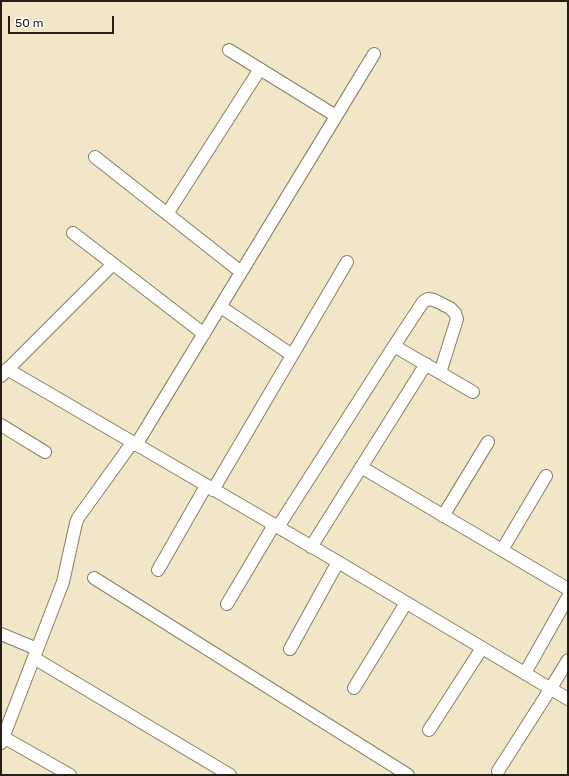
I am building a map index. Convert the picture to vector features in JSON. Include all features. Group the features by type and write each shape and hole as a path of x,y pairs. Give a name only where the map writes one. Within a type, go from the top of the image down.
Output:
{"street":[{"path":"229,50 336,116"},
{"path":"70,775 2,740 63,582 78,518 134,444 221,307 374,54"},
{"path":"167,214 260,69"},
{"path":"95,157 241,272"},
{"path":"73,233 204,334"},
{"path":"158,570 292,355 347,262"},
{"path":"113,264 4,373 134,444 276,526 568,699"},
{"path":"228,604 276,526 394,346 423,302 428,299 434,300 450,308 455,313 457,319 440,373"},
{"path":"221,307 292,355"},
{"path":"394,346 473,392"},
{"path":"311,547 426,364"},
{"path":"2,429 45,452"},
{"path":"443,516 488,442"},
{"path":"361,467 568,589"},
{"path":"502,550 546,476"},
{"path":"290,649 338,562"},
{"path":"94,578 408,775"},
{"path":"525,673 568,597"},
{"path":"354,688 406,603"},
{"path":"1,634 230,775"},
{"path":"429,730 482,648"},
{"path":"498,771 568,660"}]}
